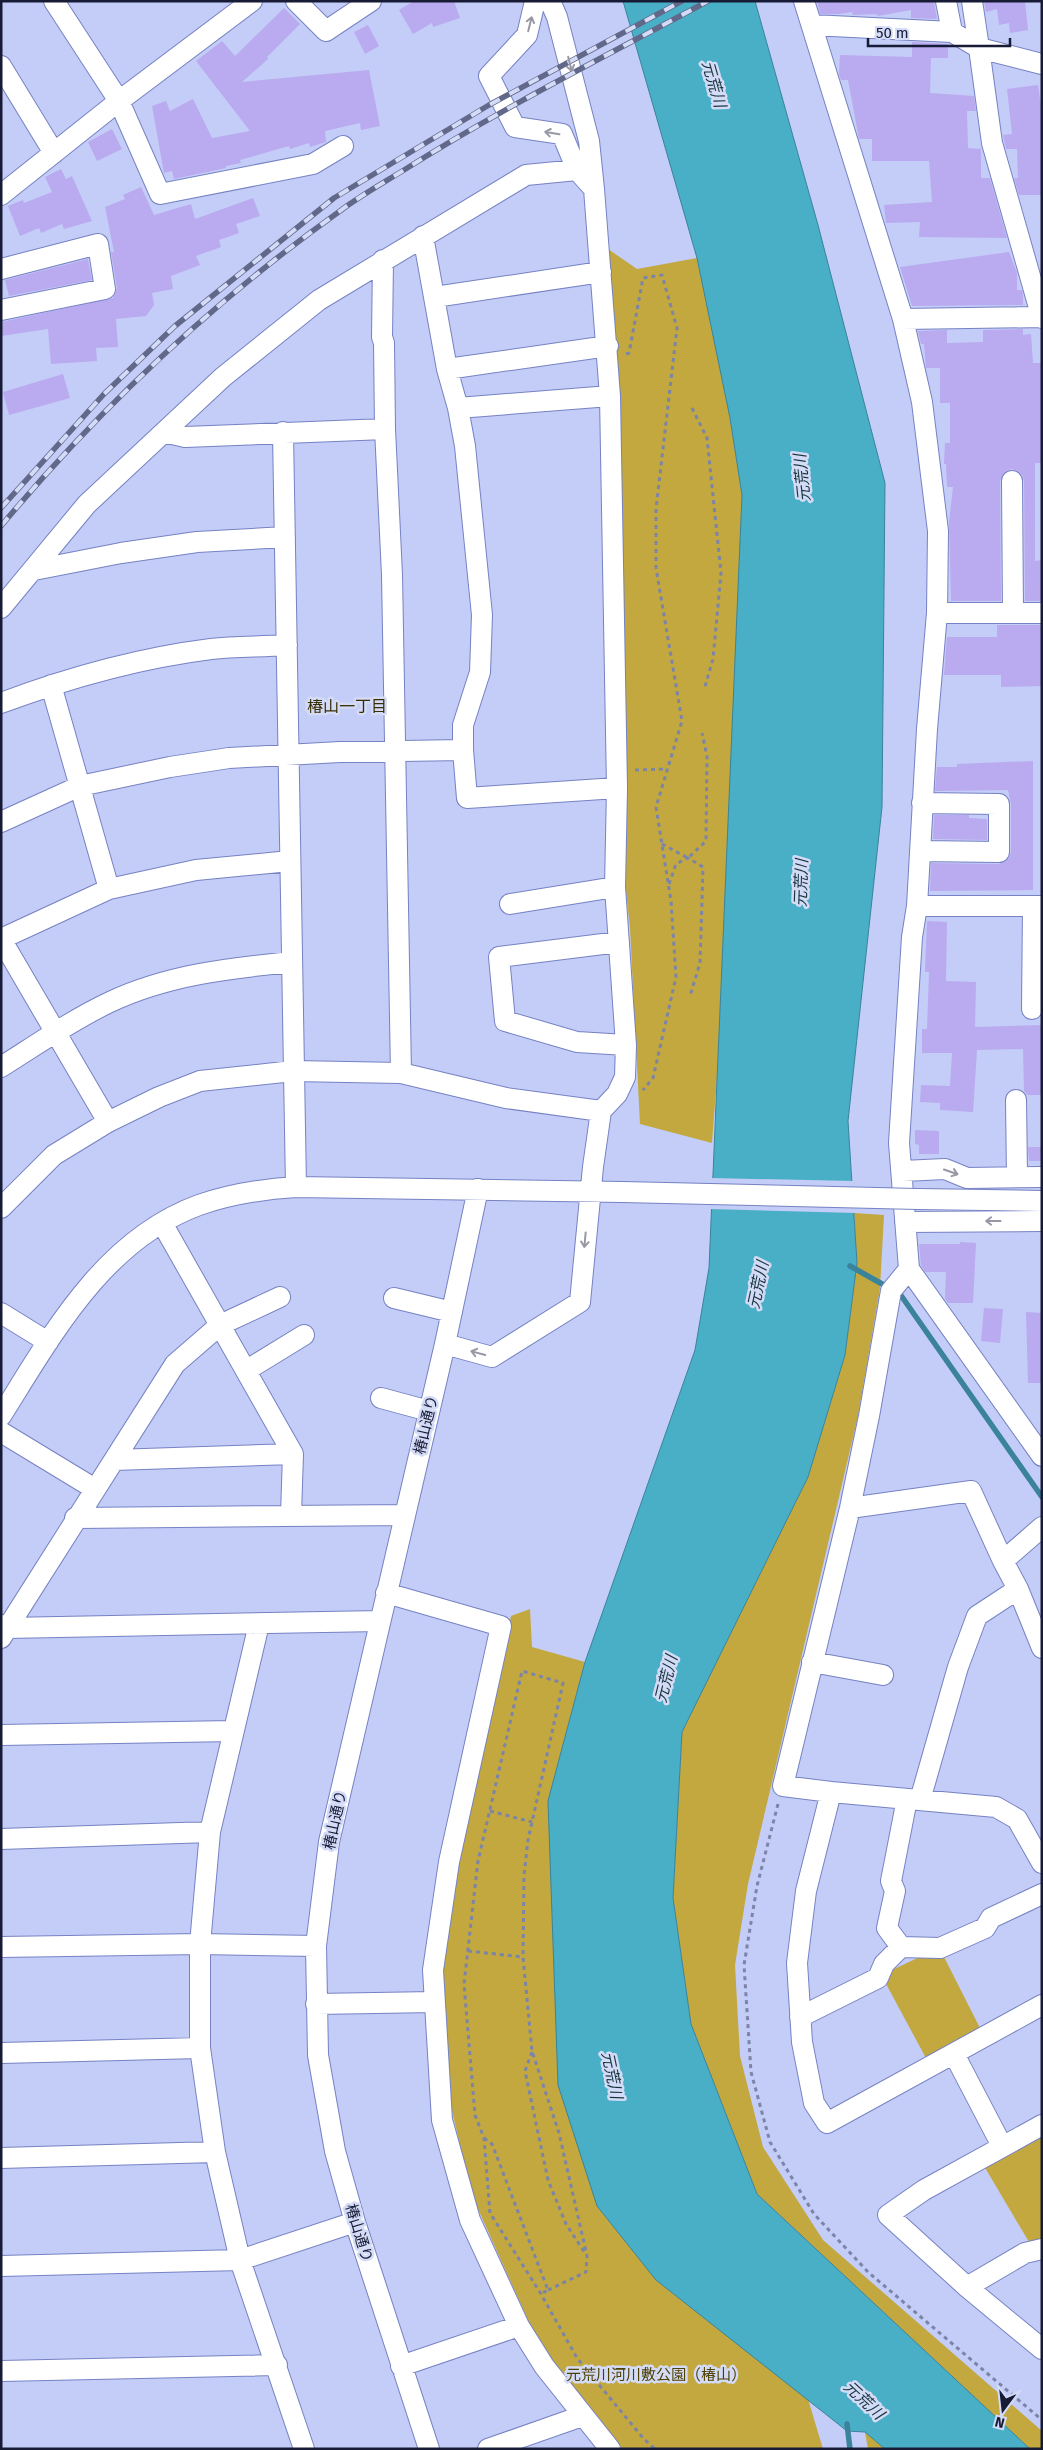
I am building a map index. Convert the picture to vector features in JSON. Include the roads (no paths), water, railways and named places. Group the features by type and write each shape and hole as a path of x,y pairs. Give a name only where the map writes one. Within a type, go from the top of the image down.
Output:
{"street":[{"path":"54,1 119,101 160,194 313,164 343,146"},
{"path":"1,195 119,101 252,1"},
{"path":"296,1 326,31 371,1"},
{"path":"536,1 527,35 489,76 515,127 562,134 577,170 594,189"},
{"path":"445,1344 492,1357 580,1302 590,1192 601,1111 617,1094 625,1077 626,1045 615,887 617,779 610,396 614,351 601,272 589,141 557,17 550,1"},
{"path":"804,1 903,318 922,402 938,531 938,613 926,729 917,906 912,937 899,1143 903,1171 909,1269 1042,1456"},
{"path":"946,1 952,32"},
{"path":"903,318 1042,317 992,143 972,1"},
{"path":"812,25 952,32 979,48 1042,64"},
{"path":"1,66 54,153"},
{"path":"1,608 87,504 223,377 318,300 526,175 577,170"},
{"path":"423,236 447,369 458,408 465,446 482,615 480,672 463,725 462,750 468,798 617,779"},
{"path":"1,269 98,244 105,289 1,310"},
{"path":"382,260 382,337 384,343 385,429 392,575 401,1073"},
{"path":"435,297 601,272"},
{"path":"447,369 614,351"},
{"path":"458,408 610,396"},
{"path":"164,432 185,438 283,432 385,429"},
{"path":"283,432 296,1187"},
{"path":"1012,481 1013,613"},
{"path":"34,570 121,553 197,542 285,537"},
{"path":"938,613 1042,613"},
{"path":"1,703 51,685 127,665 211,649 286,645"},
{"path":"51,685 109,889"},
{"path":"1,822 80,786 170,767 229,758 462,750"},
{"path":"920,851 999,852 999,804 922,803"},
{"path":"108,1122 1,939 109,889 196,870 290,860"},
{"path":"510,904 615,887"},
{"path":"917,906 1037,906 1032,1009"},
{"path":"619,942 499,957 505,1021 578,1042 626,1045"},
{"path":"1,1067 56,1032 110,1002 168,981 224,969 292,962"},
{"path":"1,1208 54,1155 108,1122 159,1097 200,1081 293,1071 401,1073 506,1098 601,1111"},
{"path":"1016,1100 1017,1177"},
{"path":"903,1171 945,1169 967,1178 1042,1177"},
{"path":"1,1416 73,1306 102,1272 138,1239 162,1223 198,1205 230,1196 261,1190 296,1187 1042,1201"},
{"name":"椿山通り","path":"429,2449 355,2222 335,2151 318,2055 316,1946 329,1842 445,1344 478,1189"},
{"path":"905,1222 1042,1221"},
{"path":"162,1223 293,1454 291,1515"},
{"path":"909,1269 891,1291 869,1416 850,1508 783,1786 996,1807 1017,1819 1039,1850"},
{"path":"3,1630 175,1364 220,1325 280,1296"},
{"path":"394,1298 452,1312"},
{"path":"1,1313 48,1342"},
{"path":"247,1370 304,1336"},
{"path":"381,1398 429,1411"},
{"path":"1,1432 95,1489"},
{"path":"114,1460 293,1454"},
{"path":"850,1508 971,1491 1018,1589 1042,1648"},
{"path":"76,1518 405,1515"},
{"path":"1003,1561 1042,1527"},
{"path":"901,1947 888,1928 895,1890 891,1881 913,1800 977,1616 1018,1589"},
{"path":"386,1593 501,1626 449,1862 432,1970 442,2120 470,2220 520,2326 544,2366 610,2449"},
{"path":"3,1630 380,1621"},
{"path":"259,1624 232,1731 210,1832 200,1944 200,2048 215,2152 240,2260 304,2449"},
{"path":"812,1662 883,1675"},
{"path":"1,1734 232,1731"},
{"path":"831,1792 806,1891 797,1963 802,2042 814,2103 827,2124 1042,2005"},
{"path":"1,1839 210,1832"},
{"path":"800,2017 878,1978 884,1964 901,1947 940,1948 985,1928 992,1918 1042,1894"},
{"path":"1,1947 200,1944 316,1946"},
{"path":"316,2004 434,2002"},
{"path":"1,2053 200,2048"},
{"path":"954,2054 1002,2146"},
{"path":"1042,2125 924,2190 888,2215 967,2287 1042,2349"},
{"path":"1,2158 215,2152"},
{"path":"1,2266 240,2260 355,2222"},
{"path":"967,2287 1025,2254 1042,2249"},
{"path":"401,2366 520,2326"},
{"path":"1,2371 277,2365"},
{"path":"488,2449 582,2416"}],"water":[{"name":"元荒川","path":"623,1 755,1 818,225 885,483 882,807 848,1121 857,1263 845,1355 808,1477 682,1732 673,1898 691,2024 757,2194 1030,2449 885,2449 865,2432 847,2431 656,2280 597,2206 558,2085 548,1801 585,1662 695,1350 709,1268 742,495 730,418 697,258"}],"waterway":[{"path":"850,1266 900,1294 1042,1497"},
{"path":"847,2424 850,2449"}],"railway":[{"path":"1,508 104,394 175,326 334,198 489,105 682,1"},
{"path":"1,526 39,482 119,398 204,319 294,245 355,200 478,125 708,1"}],"district":[{"name":"椿山一丁目","path":"347,706"}],"park label":[{"name":"元荒川河川敷公園（椿山）","path":"656,2375"}]}
